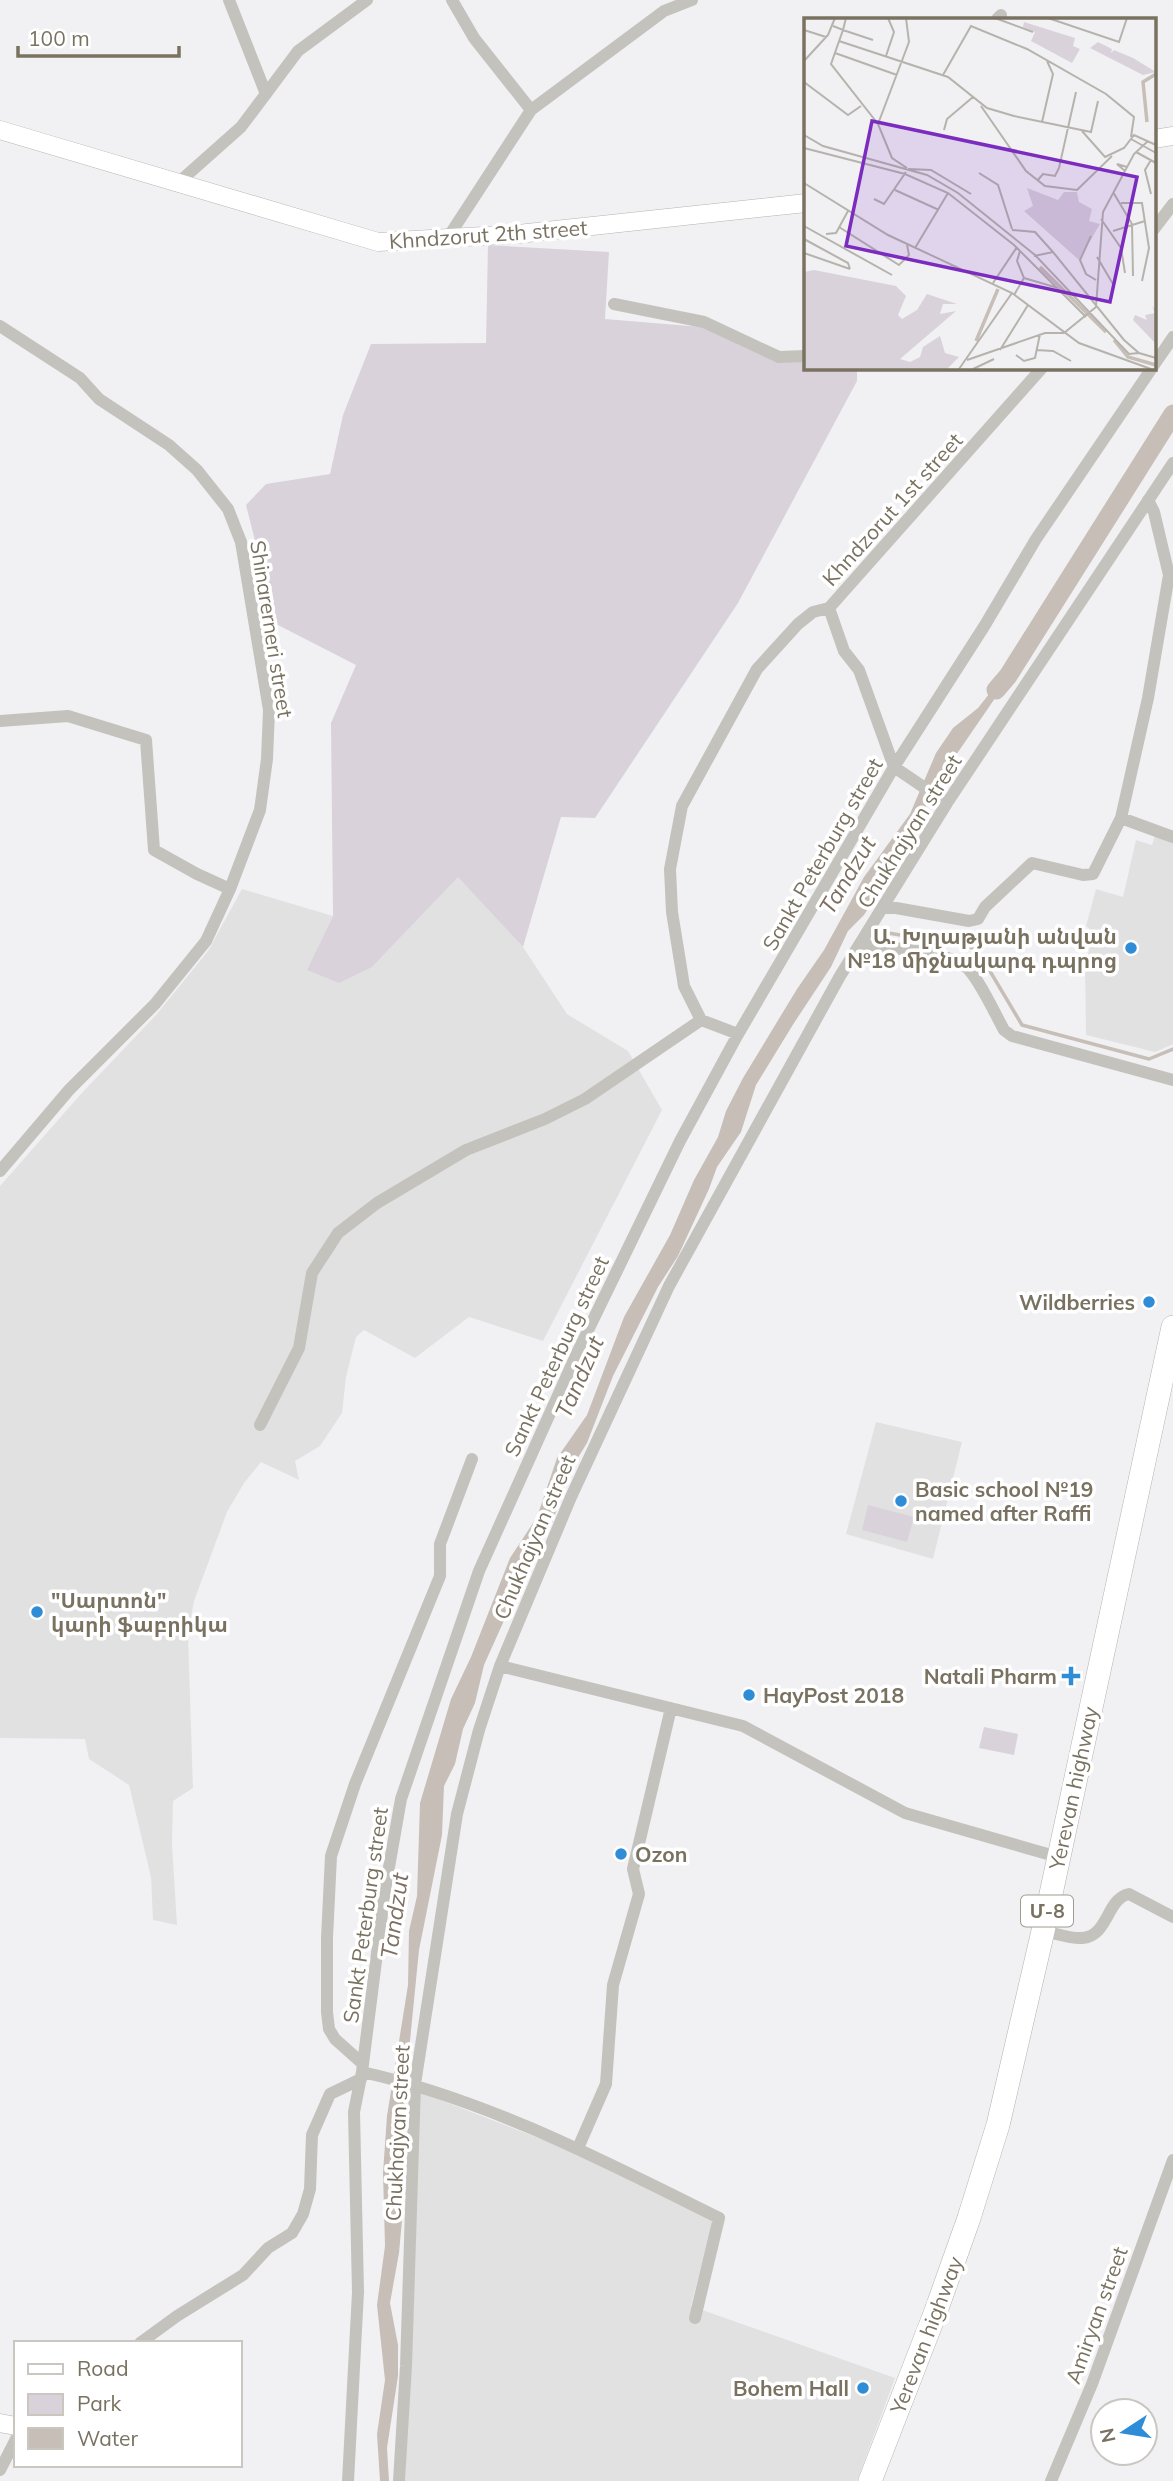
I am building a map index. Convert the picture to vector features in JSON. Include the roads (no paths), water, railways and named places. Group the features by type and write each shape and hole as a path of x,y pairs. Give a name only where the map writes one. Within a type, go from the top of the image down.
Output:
{"highway":[{"name":"Yerevan highway","path":"870,2481 936,2311 998,2125 1043,1931 1173,1327"}],"street":[{"path":"229,0 266,94"},
{"path":"178,183 241,127 298,51 367,0"},
{"path":"452,0 474,38 531,110"},
{"path":"447,239 531,110 664,11 692,0"},
{"name":"Khndzorut 2th street","path":"0,130 378,242 518,234 802,201"},
{"path":"1156,226 1173,204"},
{"path":"614,304 705,322 779,356 804,356"},
{"name":"Shinarerneri street","path":"0,326 80,378 99,399 169,445 197,470 228,509 241,542 269,710 267,759 260,810 230,889 206,941 155,1004 69,1090 0,1171"},
{"name":"Sankt Peterburg street","path":"1156,362 1173,337"},
{"name":"Khndzorut 1st street","path":"894,768 859,670 844,651 829,608 1041,369"},
{"name":"Sankt Peterburg street","path":"348,2481 358,2292 354,2112 362,2072 385,1890 401,1799 479,1571 578,1351 680,1141 738,1034 894,768 1036,539 1151,369"},
{"name":"Chukhajyan street","path":"399,2481 406,2366 412,2083 457,1814 479,1730 500,1666 571,1497 669,1286 840,976 883,908 944,801 1173,463"},
{"path":"883,908 969,921 978,919 985,906 1032,863 1083,875 1093,874 1121,818 1148,698 1169,575 1154,512 1148,500"},
{"path":"738,1034 701,1020 684,986 672,912 670,869 682,806 757,669 798,624 813,612 829,608"},
{"path":"0,721 68,716 146,740 154,850 230,889"},
{"path":"894,768 944,801"},
{"path":"1121,818 1173,836"},
{"path":"860,944 945,956 964,964 972,973 1004,1030 1012,1036 1173,1080"},
{"path":"261,1425 299,1348 312,1273 338,1233 377,1203 466,1150 545,1119 585,1099 701,1020"},
{"path":"472,1459 440,1544 440,1576 355,1784 331,1856 327,1938 329,2029 362,2072 412,2083 578,2148 719,2218 695,2318"},
{"path":"500,1666 743,1726 905,1813 1058,1857"},
{"path":"578,2148 606,2084 613,1985 639,1894 633,1869 671,1709"},
{"path":"1043,1931 1080,1938 1092,1936 1106,1922 1118,1900 1129,1894 1173,1917"},
{"path":"143,2341 243,2275 268,2248 292,2233 303,2214 310,2189 312,2135 330,2094 362,2072"},
{"name":"Amiryan street","path":"1051,2481 1091,2384 1173,2160"},
{"path":"0,2470 14,2443"}],"water":[{"path":"1008,670 1013,672 954,758 874,899 864,915 848,931 831,967 756,1085 741,1132 717,1167 678,1256 658,1287 613,1376 587,1443 571,1469 552,1523 534,1554 484,1665 475,1703 463,1729 455,1764 444,1786 442,1835 419,1950 397,2172 402,2220 390,2303 398,2345 398,2376 387,2448 389,2481 380,2481 377,2434 385,2380 377,2305 385,2246 383,2173 387,2116 408,1985 409,1931 417,1896 420,1803 451,1699 471,1657 510,1558 537,1517 557,1458 587,1415 624,1317 670,1235 694,1180 718,1137 726,1111 743,1078 824,950 864,877 910,814 936,753 953,728 978,708"}],"waterway":[{"name":"Tandzut","path":"996,690 1008,676 1173,414"},
{"path":"888,933 968,946 978,951 1022,1025 1149,1059 1173,1049"}],"place":[{"name":"Ա. Խլղաթյանի անվան №18 միջնակարգ դպրոց","path":"1131,948"},
{"name":"Wildberries","path":"1149,1302"},
{"name":"Basic school №19 named after Raffi","path":"901,1501"},
{"name":"\"Սարտոն\" կարի ֆաբրիկա","path":"37,1612"},
{"name":"Natali Pharm","path":"1071,1676"},
{"name":"HayPost 2018","path":"749,1695"},
{"name":"Ozon","path":"621,1854"},
{"name":"Bohem Hall","path":"863,2388"}]}
